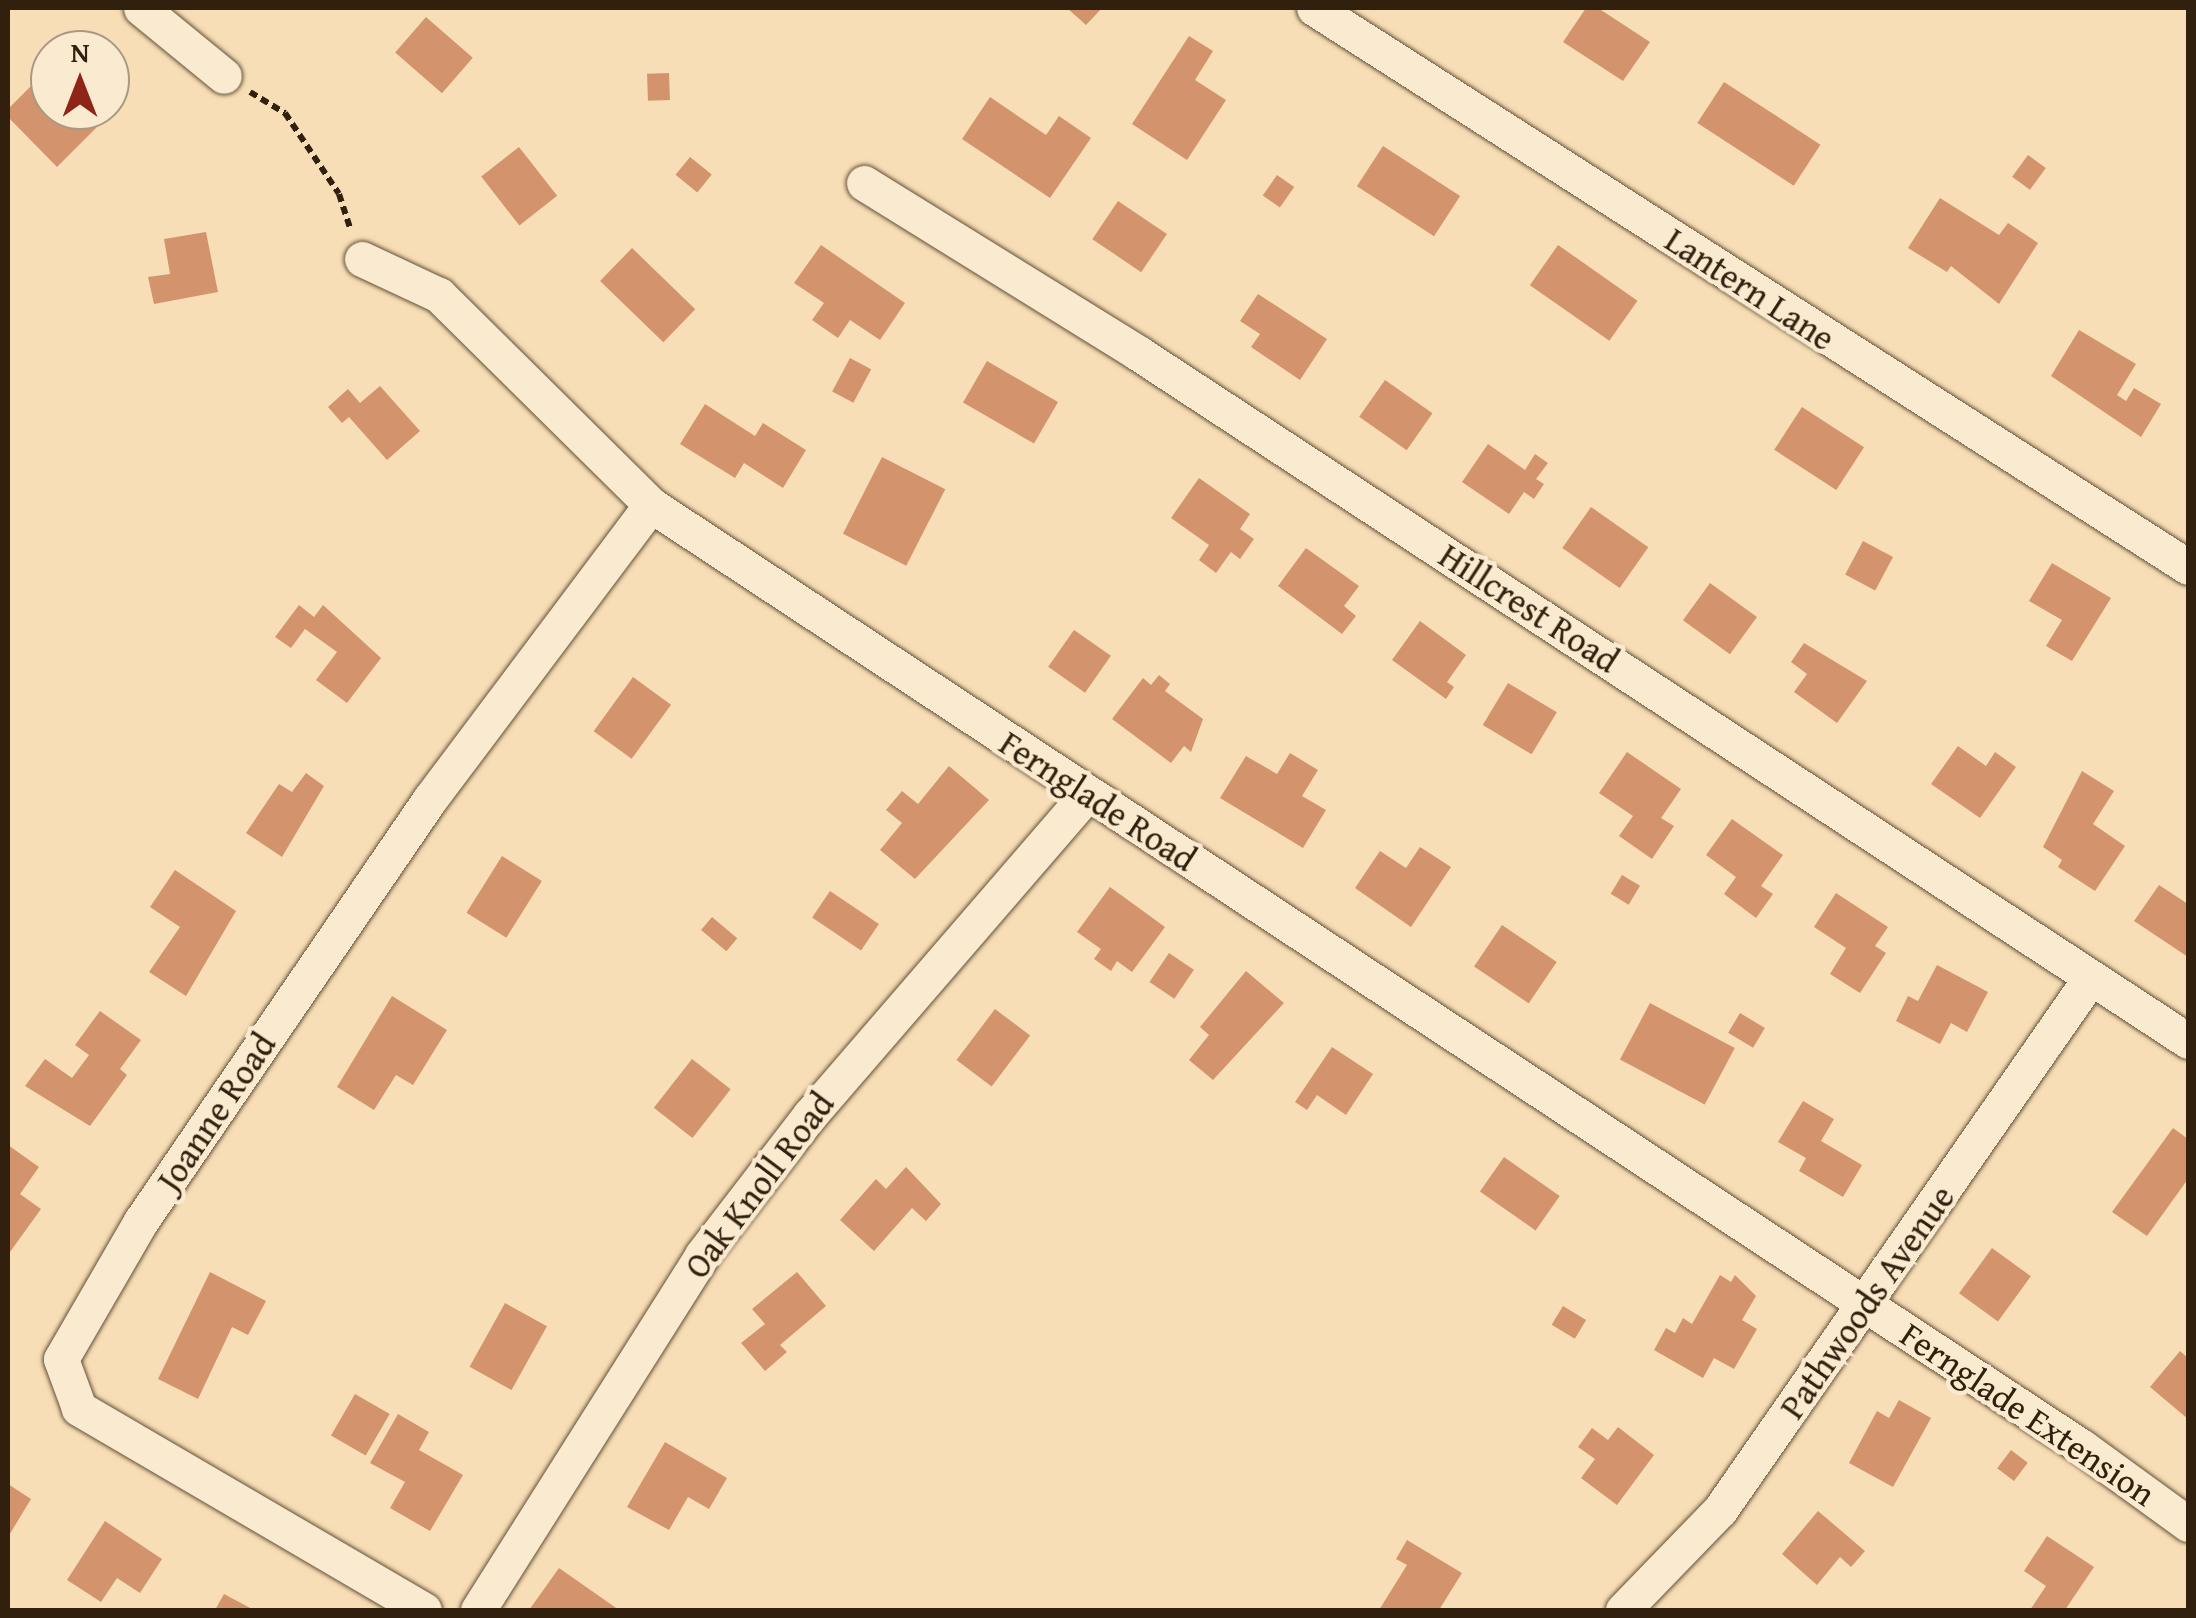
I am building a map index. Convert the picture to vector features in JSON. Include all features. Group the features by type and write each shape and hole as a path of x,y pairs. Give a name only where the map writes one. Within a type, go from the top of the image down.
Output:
{"street":[{"path":"141,8 224,76"},
{"name":"Lantern Lane","path":"1314,8 2188,566"},
{"name":"Hillcrest Road","path":"864,183 1138,353 2188,1041"},
{"name":"Fernglade Road","path":"362,259 440,294 651,506 1867,1306"},
{"name":"Joanne Road","path":"424,1610 307,1536 147,1454 78,1408 61,1359 141,1221 430,798 651,506"},
{"name":"Oak Knoll Road","path":"478,1610 702,1255 810,1114 1087,794"},
{"name":"Pathwoods Avenue","path":"1623,1610 1720,1510 1867,1306 2092,977"},
{"name":"Fernglade Extension","path":"1867,1306 2188,1524"}],"path":[{"path":"224,76 285,113 339,194 362,259"}],"building":[{"path":"1067,8 1102,8 1086,25"},
{"path":"1586,8 1598,8 1650,42 1623,81 1563,42"},
{"path":"426,17 473,58 442,93 395,52"},
{"path":"1189,36 1213,51 1195,80 1226,100 1187,160 1132,124"},
{"path":"669,73 670,100 648,101 647,74"},
{"path":"1724,82 1820,145 1794,186 1697,123"},
{"path":"30,87 30,130 94,130 57,167 8,117 8,109"},
{"path":"990,97 1046,135 1059,116 1091,138 1050,198 962,139"},
{"path":"1383,146 1460,196 1434,236 1357,186"},
{"path":"519,147 557,196 519,225 481,177"},
{"path":"2028,155 2046,168 2030,190 2012,177"},
{"path":"690,157 712,175 697,192 676,175"},
{"path":"1277,175 1294,187 1280,208 1263,195"},
{"path":"1940,198 1999,235 2008,223 2038,243 1999,304 1951,266 1947,272 1908,248"},
{"path":"1118,201 1167,234 1141,272 1092,239"},
{"path":"206,232 218,292 154,304 148,277 170,274 164,239"},
{"path":"821,245 905,303 880,340 850,320 838,338 812,320 824,303 794,283"},
{"path":"1558,245 1637,301 1609,341 1530,285"},
{"path":"632,248 695,309 663,342 600,281"},
{"path":"1258,294 1327,339 1300,380 1251,347 1260,334 1240,321"},
{"path":"2079,330 2136,364 2117,395 2126,401 2134,388 2161,404 2141,437 2051,376"},
{"path":"850,358 871,369 853,403 832,392"},
{"path":"987,361 1058,402 1034,444 963,403"},
{"path":"1385,380 1433,413 1407,450 1359,417"},
{"path":"380,386 420,431 387,460 349,417 342,423 328,407 348,389 360,403"},
{"path":"705,404 755,436 763,423 806,450 783,488 744,463 735,478 680,444"},
{"path":"1802,407 1864,447 1836,490 1774,450"},
{"path":"1488,444 1525,470 1535,454 1548,463 1536,479 1544,484 1534,499 1524,492 1509,514 1462,482"},
{"path":"882,457 945,489 906,566 843,534"},
{"path":"1199,478 1250,514 1240,529 1254,539 1240,559 1231,552 1216,573 1199,560 1209,545 1171,518"},
{"path":"1591,507 1648,547 1620,588 1562,548"},
{"path":"1863,541 1893,557 1875,591 1845,575"},
{"path":"1306,548 1359,586 1344,606 1356,616 1342,634 1278,586"},
{"path":"2052,563 2111,598 2072,661 2046,646 2062,620 2029,601"},
{"path":"1710,583 1757,617 1730,654 1683,620"},
{"path":"299,605 314,617 323,605 381,658 347,703 316,680 337,652 305,629 291,648 275,637"},
{"path":"1420,621 1466,655 1447,682 1454,687 1446,699 1392,660"},
{"path":"1074,630 1111,656 1085,693 1048,667"},
{"path":"1804,643 1867,681 1837,723 1794,692 1807,674 1791,662"},
{"path":"1159,675 1170,684 1165,691 1203,719 1191,752 1184,746 1171,763 1112,719 1143,678 1151,685"},
{"path":"633,677 671,705 632,759 594,731"},
{"path":"1508,683 1557,712 1532,754 1483,725"},
{"path":"1958,746 1986,766 1995,752 2016,767 1980,818 1931,784"},
{"path":"1627,752 1681,789 1661,818 1674,826 1652,859 1619,836 1633,816 1599,793"},
{"path":"1290,753 1318,770 1302,796 1326,810 1303,848 1220,798 1246,756 1277,774"},
{"path":"949,766 989,800 915,879 880,850 902,823 886,810 902,791 918,804"},
{"path":"2082,771 2114,791 2093,824 2125,846 2095,891 2058,867 2062,860 2043,847"},
{"path":"306,773 324,786 282,857 246,833 279,784 292,792"},
{"path":"1732,819 1783,855 1761,886 1773,894 1756,918 1724,894 1736,877 1706,855"},
{"path":"1420,847 1451,867 1411,927 1355,888 1380,851 1406,868"},
{"path":"502,856 542,881 506,938 466,913"},
{"path":"175,870 236,911 186,996 149,972 180,927 150,907"},
{"path":"1622,875 1640,886 1629,905 1611,894"},
{"path":"2159,885 2188,904 2188,957 2134,921"},
{"path":"1110,887 1165,927 1132,972 1117,961 1111,971 1094,959 1101,949 1077,932"},
{"path":"830,891 879,924 861,951 812,918"},
{"path":"1836,893 1888,927 1875,946 1886,953 1860,993 1830,974 1846,948 1814,927"},
{"path":"712,917 737,938 726,951 701,930"},
{"path":"1502,925 1557,962 1529,1003 1474,966"},
{"path":"1169,953 1194,970 1174,999 1149,982"},
{"path":"1937,965 1988,992 1967,1032 1951,1023 1940,1044 1896,1021 1908,996 1918,1001"},
{"path":"1246,971 1284,1003 1213,1080 1189,1060 1209,1035 1200,1027"},
{"path":"392,996 447,1030 413,1085 396,1075 374,1110 337,1087"},
{"path":"1650,1003 1735,1048 1705,1105 1620,1060"},
{"path":"995,1009 1030,1035 992,1087 956,1060"},
{"path":"100,1011 141,1040 120,1069 127,1075 90,1126 25,1086 45,1059 72,1078 89,1055 75,1045"},
{"path":"1740,1013 1765,1028 1753,1048 1728,1033"},
{"path":"1332,1047 1373,1074 1346,1115 1317,1095 1307,1110 1295,1102"},
{"path":"692,1059 731,1089 692,1138 654,1108"},
{"path":"1803,1101 1834,1119 1821,1141 1862,1165 1843,1197 1799,1171 1806,1158 1778,1142"},
{"path":"2173,1128 2188,1139 2188,1179 2147,1236 2112,1212"},
{"path":"8,1145 39,1167 20,1194 41,1209 10,1252"},
{"path":"1504,1157 1560,1196 1536,1230 1480,1191"},
{"path":"906,1167 941,1204 926,1221 912,1208 874,1251 840,1220 876,1179 886,1189"},
{"path":"1992,1248 2031,1276 1998,1322 1959,1293"},
{"path":"210,1272 266,1301 248,1335 232,1327 198,1399 158,1379"},
{"path":"797,1272 826,1306 780,1345 787,1352 765,1371 741,1343 765,1324 752,1309"},
{"path":"1720,1275 1731,1282 1735,1275 1756,1296 1742,1320 1757,1329 1734,1369 1714,1358 1703,1378 1654,1350 1666,1328 1675,1333 1683,1318 1692,1324"},
{"path":"505,1303 547,1326 512,1390 470,1367"},
{"path":"1563,1306 1586,1320 1575,1339 1552,1325"},
{"path":"2180,1351 2188,1358 2188,1419 2150,1387"},
{"path":"355,1394 390,1414 366,1456 331,1436"},
{"path":"1899,1400 1931,1418 1893,1487 1849,1463 1877,1411 1889,1418"},
{"path":"398,1414 429,1432 419,1450 463,1475 430,1531 390,1508 405,1482 370,1463"},
{"path":"1618,1427 1654,1455 1617,1505 1581,1478 1595,1459 1578,1447 1592,1428 1608,1440"},
{"path":"665,1442 727,1478 709,1509 688,1497 669,1530 627,1507"},
{"path":"2011,1450 2028,1463 2014,1481 1997,1468"},
{"path":"8,1484 31,1499 8,1537"},
{"path":"1818,1511 1865,1551 1851,1567 1840,1557 1817,1585 1782,1554"},
{"path":"105,1521 162,1559 140,1593 117,1578 101,1602 67,1580"},
{"path":"2047,1536 2094,1567 2065,1610 2030,1610 2046,1586 2024,1571"},
{"path":"1407,1540 1462,1573 1439,1610 1379,1610 1407,1565 1396,1559"},
{"path":"559,1568 619,1610 529,1610"},
{"path":"224,1594 254,1610 215,1610"}]}
